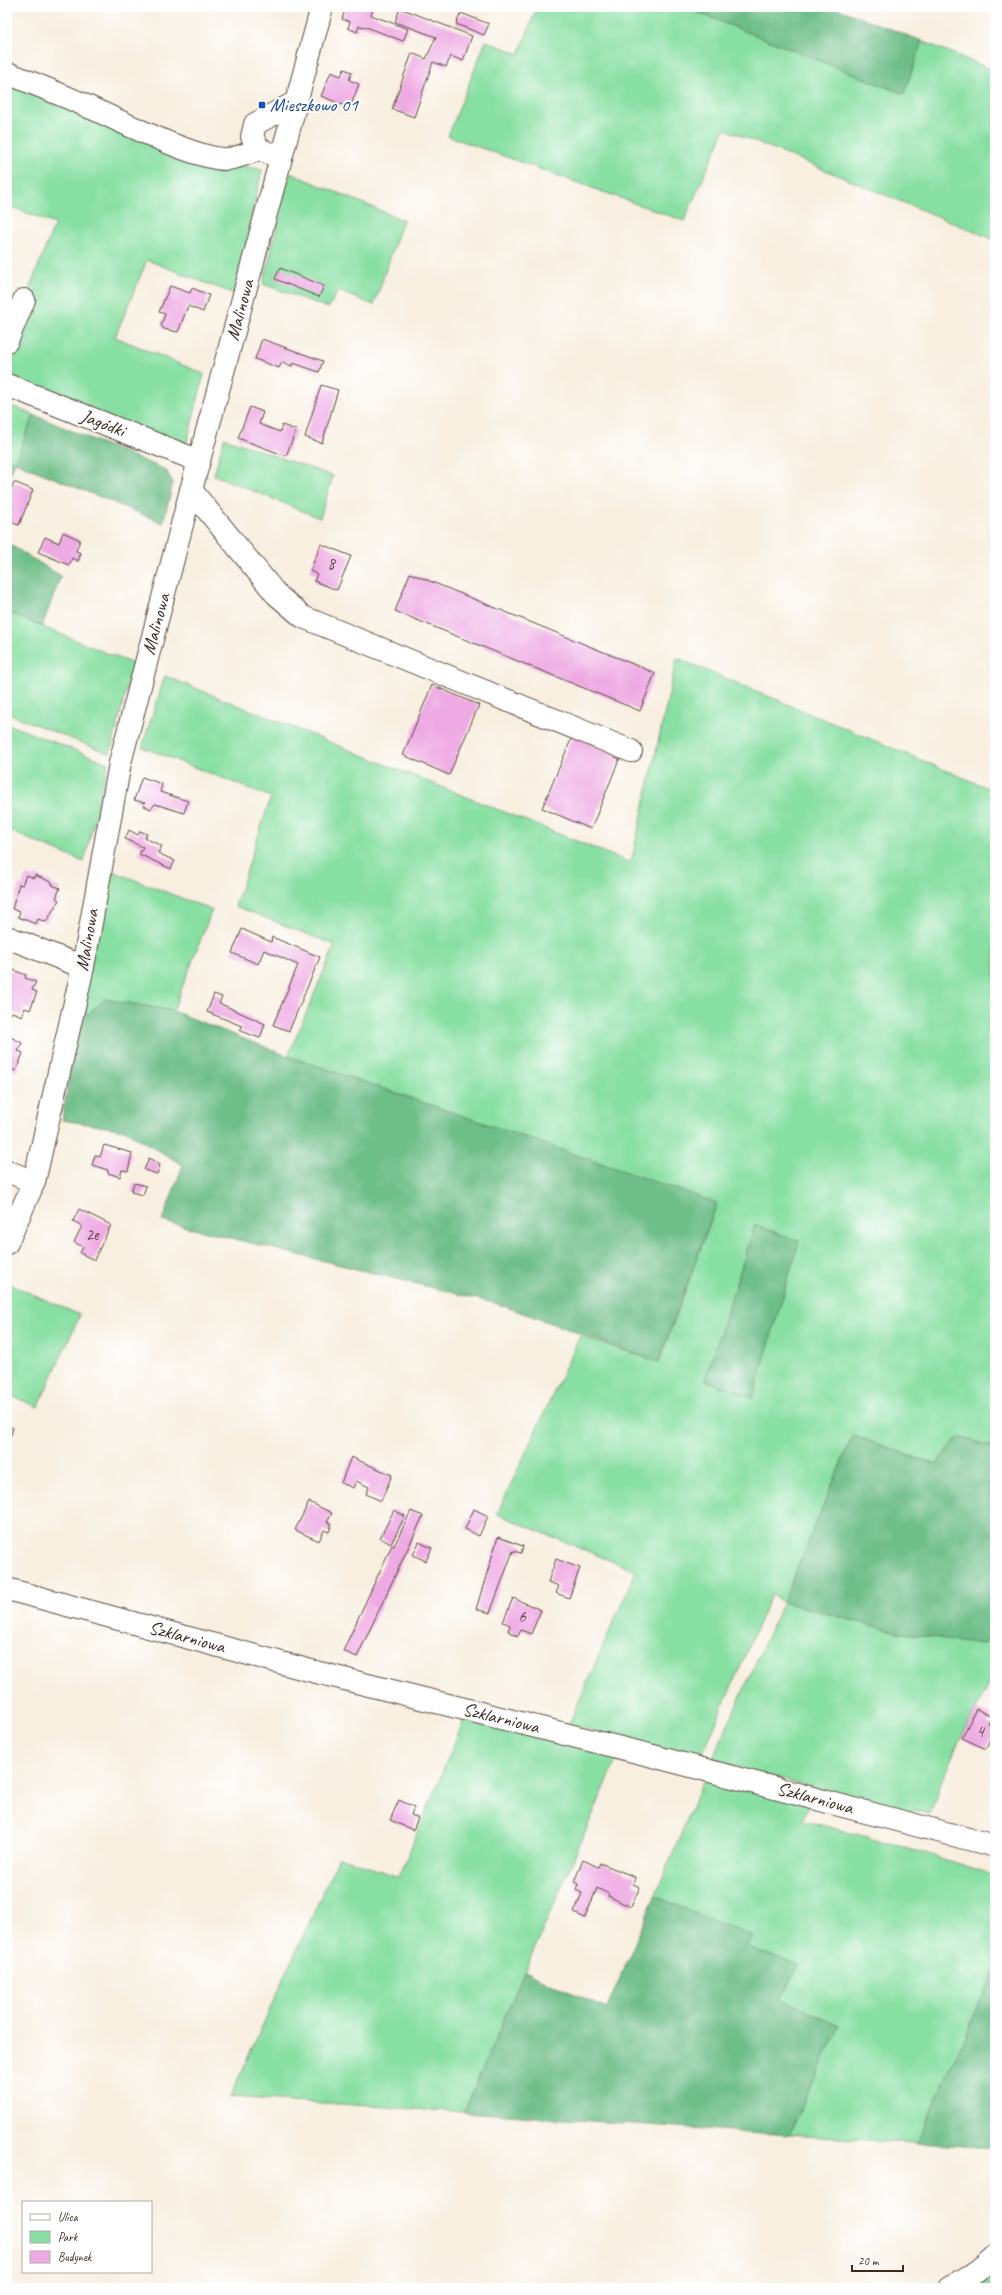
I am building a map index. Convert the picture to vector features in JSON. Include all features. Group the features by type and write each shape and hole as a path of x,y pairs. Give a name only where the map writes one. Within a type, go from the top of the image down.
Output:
{"street":[{"name":"Malinowa","path":"7,1243 34,1182 83,967 120,763 191,490 200,461 280,157 322,7"},
{"path":"7,73 62,94 154,136 200,153 226,159 245,155 259,149"},
{"path":"280,157 259,149 252,137 255,124 296,102"},
{"path":"7,341 24,300"},
{"name":"Jagódki","path":"7,385 200,461"},
{"path":"191,490 276,594 303,617 632,751"},
{"path":"7,937 83,967"},
{"path":"7,1171 34,1182"},
{"name":"Szklarniowa","path":"7,1589 316,1672 656,1757 995,1846"},
{"path":"952,2288 982,2268 995,2256"}],"green space":[{"path":"537,7 684,7 904,94 922,41 995,71 995,240 725,129 684,221 448,136 486,41 519,54"},
{"path":"684,7 833,7 922,41 904,94"},
{"path":"7,84 193,159 262,169 234,294 147,260 115,337 204,374 187,442 174,445 7,375 7,364 34,300 26,297 55,224 7,205"},
{"path":"290,173 403,220 374,305 338,291 328,308 263,284"},
{"path":"7,404 34,415 15,462 7,459"},
{"path":"34,415 166,470 173,483 163,523 15,462"},
{"path":"224,438 333,476 320,518 214,475"},
{"path":"7,459 15,462 7,483"},
{"path":"7,543 61,576 42,626 7,612"},
{"path":"7,612 133,664 110,754 7,713"},
{"path":"677,658 995,791 995,1447 958,1437 936,1465 853,1435 783,1602 771,1595 701,1757 687,1758 569,1724 636,1571 497,1514 580,1336 659,1362 717,1204 288,1056 335,945 235,906 271,797 142,747 165,676 631,863","holes":["755,1225 799,1241 753,1398 705,1380"]},
{"path":"7,724 108,763 84,862 7,830"},
{"path":"112,871 212,910 173,1011 105,999 88,1014 79,1015"},
{"path":"105,999 173,1011 288,1056 717,1203 658,1362 498,1304 162,1221 183,1165 124,1130 62,1120 79,1015 88,1014"},
{"path":"755,1225 799,1241 753,1398 705,1380"},
{"path":"7,1283 80,1315 38,1407 7,1394"},
{"path":"853,1435 936,1465 958,1437 995,1447 995,1638 982,1644 897,1632 783,1602"},
{"path":"783,1602 897,1632 982,1644 995,1638 995,1682 991,1681 965,1729 942,1780 930,1814 913,1810 911,1816 712,1760"},
{"path":"461,1714 619,1754 464,2112 230,2097 339,1857 399,1877 463,1722"},
{"path":"705,1776 810,1805 802,1820 902,1846 984,1872 995,1878 995,1969 917,2143 789,2135 838,2026 780,1999 798,1966 748,1947 752,1937 655,1896"},
{"path":"655,1896 752,1937 748,1947 798,1966 780,1999 839,2026 789,2135 464,2112 524,1972 607,2008"},
{"path":"995,1969 995,2148 917,2143"},
{"path":"995,2267 995,2288 967,2288"}],"building":[{"path":"346,7 374,7 371,15 408,29 403,41 366,27 359,26 357,32 348,28 350,22 342,19"},
{"path":"400,8 472,36 463,61 451,56 446,67 433,62 414,117 392,109 412,53 426,59 436,37 395,22"},
{"path":"461,13 489,24 484,35 456,24"},
{"path":"344,69 352,72 349,80 359,84 350,108 321,96 331,72 341,76"},
{"path":"280,268 324,286 319,297 275,279"},
{"path":"170,286 190,293 192,288 209,295 203,312 188,306 178,332 164,329 161,325 165,314 159,312"},
{"path":"262,339 323,361 319,372 293,363 292,366 282,362 279,368 255,359"},
{"path":"321,385 338,390 322,443 305,437"},
{"path":"250,407 263,412 259,424 280,432 282,425 296,430 286,456 238,438"},
{"path":"14,482 33,490 19,525 7,521 7,501"},
{"path":"63,532 80,540 76,551 81,553 78,561 72,558 69,565 38,552 45,537 59,543"},
{"path":"321,544 351,556 337,590 314,581 317,574 310,571"},
{"path":"410,573 655,673 640,711 395,611"},
{"path":"432,685 479,705 449,775 403,755"},
{"path":"573,735 621,755 591,829 542,808"},
{"path":"142,777 162,784 160,792 188,801 184,813 155,804 151,809 144,806 145,803 134,800"},
{"path":"129,830 138,835 140,831 147,834 145,838 162,846 158,853 175,861 171,869 139,854 143,847 125,839"},
{"path":"26,875 34,878 35,875 53,883 52,885 60,888 56,898 59,900 46,922 38,919 36,924 18,917 20,912 12,909 19,884 22,885"},
{"path":"242,929 271,942 272,937 320,957 289,1031 273,1025 298,965 264,950 258,964 232,953"},
{"path":"7,970 12,972 13,970 26,975 25,978 36,982 32,990 37,992 30,1010 25,1008 22,1016 12,1012 11,1014 7,1013"},
{"path":"214,994 222,997 219,1003 265,1024 260,1038 240,1031 242,1026 207,1012"},
{"path":"7,1035 22,1043 18,1051 23,1053 16,1071 11,1069 7,1079"},
{"path":"104,1145 132,1153 128,1171 122,1170 120,1177 108,1173 108,1170 92,1165 95,1155 100,1157"},
{"path":"149,1158 160,1165 157,1174 144,1170"},
{"path":"134,1183 146,1186 143,1195 131,1192"},
{"path":"79,1209 111,1225 94,1260 80,1253 83,1247 74,1242 82,1226 73,1221"},
{"path":"7,1425 13,1428 11,1435 7,1436"},
{"path":"351,1457 392,1475 381,1501 366,1494 369,1487 356,1481 353,1488 341,1483"},
{"path":"309,1502 332,1513 327,1522 332,1524 329,1532 324,1530 319,1541 295,1530"},
{"path":"474,1509 488,1516 479,1536 465,1529"},
{"path":"394,1510 405,1516 391,1544 380,1538"},
{"path":"411,1511 423,1516 357,1657 343,1651 392,1545 394,1546"},
{"path":"498,1537 523,1546 521,1553 513,1551 490,1613 476,1609"},
{"path":"419,1542 432,1548 426,1561 413,1555"},
{"path":"556,1559 580,1568 569,1598 556,1593 559,1586 548,1582"},
{"path":"513,1598 541,1610 531,1634 521,1630 518,1636 508,1631 510,1625 503,1622"},
{"path":"976,1709 992,1716 988,1724 995,1727 993,1733 995,1738 993,1741 990,1739 986,1749 962,1738"},
{"path":"399,1800 414,1807 411,1815 418,1818 413,1830 390,1820"},
{"path":"583,1860 598,1867 600,1863 635,1877 633,1884 640,1887 631,1907 608,1896 609,1894 597,1888 585,1918 574,1913 582,1893 576,1890 578,1884 574,1882"}],"place":[{"name":"Mieszkowo 01","path":"262,105"}]}
